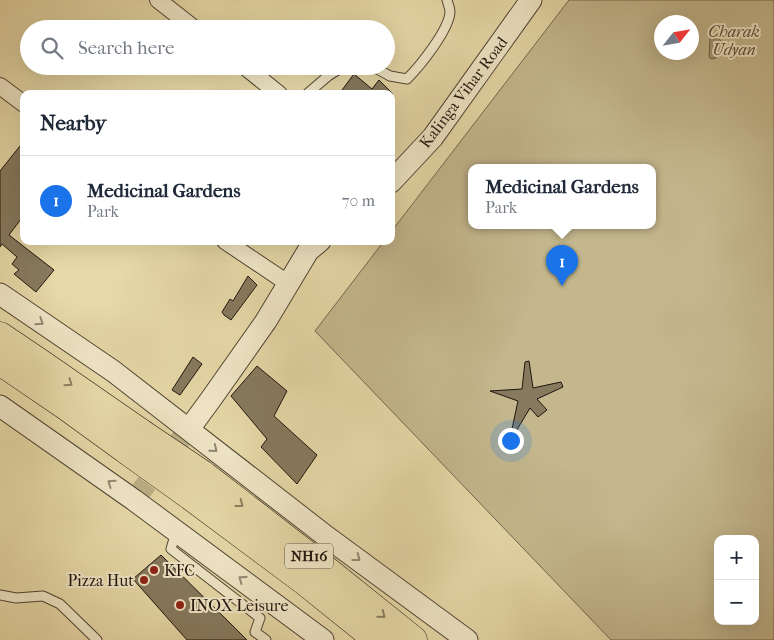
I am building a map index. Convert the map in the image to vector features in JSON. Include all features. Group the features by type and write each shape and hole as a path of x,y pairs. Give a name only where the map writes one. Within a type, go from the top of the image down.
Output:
{"highway":[{"name":"NH16","path":"0,336 40,363 135,442 195,484 322,566 413,640"},
{"name":"NH16","path":"0,361 66,406 135,442"},
{"name":"NH16","path":"195,484 306,582 378,640"}],"street":[{"path":"158,0 184,20"},
{"name":"Kalinga Vihar Road","path":"395,177 433,137 531,0"},
{"path":"255,75 274,90"},
{"path":"0,86 20,101"},
{"path":"231,245 289,284"},
{"path":"189,429 266,321 308,251 315,245"},
{"path":"0,294 113,371 232,464 466,640"},
{"path":"0,406 126,494 323,640"}],"lane":[{"path":"388,75 407,78 418,69 447,24 450,10 447,0"},
{"path":"311,90 330,75"},
{"path":"176,531 171,549 260,618 255,632 266,640"},
{"path":"0,595 16,598 43,596 60,604 97,640"}],"green space":[{"name":"Charak Udyan","path":"569,0 774,0 774,640 611,640 315,331 381,245 395,245 395,227"}],"shaded area":[{"path":"717,36 721,41 721,47 716,58 711,59 709,57 710,38 715,39"}],"building":[{"path":"355,75 372,89 379,80 389,90 342,90"},
{"path":"20,146 20,220 9,235 54,270 36,292 14,274 19,270 12,264 17,257 2,244 0,247 0,171"},
{"path":"248,276 257,285 231,320 222,312 230,299 233,301"},
{"path":"193,357 202,364 180,395 172,390"},
{"path":"529,361 533,388 561,382 563,387 537,399 547,410 538,417 530,408 512,438 510,438 518,401 490,391 522,389 525,362"},
{"path":"257,366 287,391 274,416 317,455 297,484 261,447 267,439 231,396"},
{"path":"161,555 247,640 187,640 133,579"}],"tunnel":[{"path":"134,500 189,429"}],"place":[{"name":"Medicinal Gardens","path":"562,286"},
{"name":"KFC","path":"154,570"},
{"name":"Pizza Hut","path":"144,580"},
{"name":"INOX Leisure","path":"180,605"}]}
